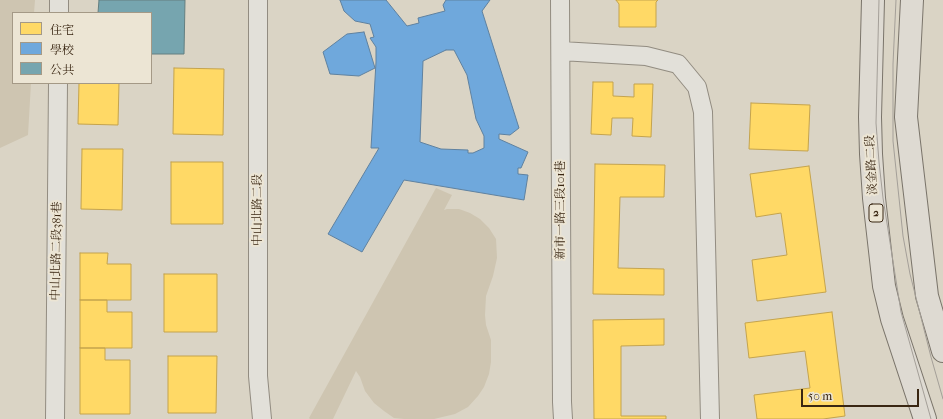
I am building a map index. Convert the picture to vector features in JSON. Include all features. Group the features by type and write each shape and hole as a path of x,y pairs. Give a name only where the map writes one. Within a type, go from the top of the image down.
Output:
{"main road":[{"name":"淡金路二段","path":"873,0 870,117 871,154 874,198 883,279 892,319 925,419"},
{"path":"912,0 906,117 927,296 943,351"}],"street":[{"path":"59,0 59,12"},
{"name":"中山北路二段","path":"258,0 258,376 262,419"},
{"name":"新市一路三段101巷","path":"560,0 563,419"},
{"path":"561,51 646,56 678,64 697,87 703,112 710,419"},
{"name":"中山北路二段381巷","path":"55,419 58,84"}],"shaded area":[{"path":"0,0 35,0 34,12 12,12 12,84 31,84 28,135 0,148"},
{"path":"436,188 452,195 444,210 459,209 470,213 480,219 489,228 496,239 497,258 486,296 485,315 486,325 491,340 491,362 489,374 484,387 468,407 455,414 434,419 394,418 374,403 365,391 356,371 333,419 310,419 309,418"}],"building: 住宅":[{"path":"616,0 658,0 656,2 656,27 619,27 619,4"},
{"path":"174,68 224,69 223,135 173,134"},
{"path":"593,82 613,82 613,96 634,97 634,84 653,84 651,137 632,136 633,118 612,118 611,135 591,134"},
{"path":"79,84 119,84 118,125 78,124"},
{"path":"751,103 810,105 808,151 749,149"},
{"path":"82,149 123,149 122,210 81,209"},
{"path":"171,162 223,162 223,224 171,224"},
{"path":"595,164 665,165 664,197 620,197 618,268 664,269 664,295 593,294"},
{"path":"809,166 826,292 757,301 752,260 787,255 781,213 756,217 750,174"},
{"path":"80,253 108,253 107,264 131,264 131,300 80,300"},
{"path":"164,274 217,274 217,332 164,332"},
{"path":"80,300 107,300 107,312 132,312 132,348 80,348"},
{"path":"832,312 845,416 823,419 757,419 754,395 810,388 805,351 749,358 745,323"},
{"path":"664,319 664,345 621,346 621,416 666,416 666,419 594,419 593,320"},
{"path":"80,348 105,348 105,360 130,360 130,414 80,414"},
{"path":"168,356 217,356 216,413 168,413"}],"building: 學校":[{"path":"340,0 386,0 407,26 419,23 418,18 445,11 443,5 446,0 490,0 482,11 519,128 510,135 499,134 499,139 528,152 521,168 518,168 518,174 528,175 524,200 404,180 362,252 328,234 379,148 371,148 376,47 370,38 374,37 370,24 355,21 344,11","holes":["446,50 454,50 467,75 476,119 484,136 484,148 473,153 468,153 468,150 441,149 420,142 423,61"]},
{"path":"364,32 375,68 359,76 330,74 323,52 347,34"}],"building: 公共":[{"path":"99,0 185,0 184,54 152,54 152,12 98,12"}],"tram line":[{"path":"879,0 876,123 883,198 901,312 931,419"},
{"path":"896,0 893,64 893,141 903,236 910,274 943,399"}]}
